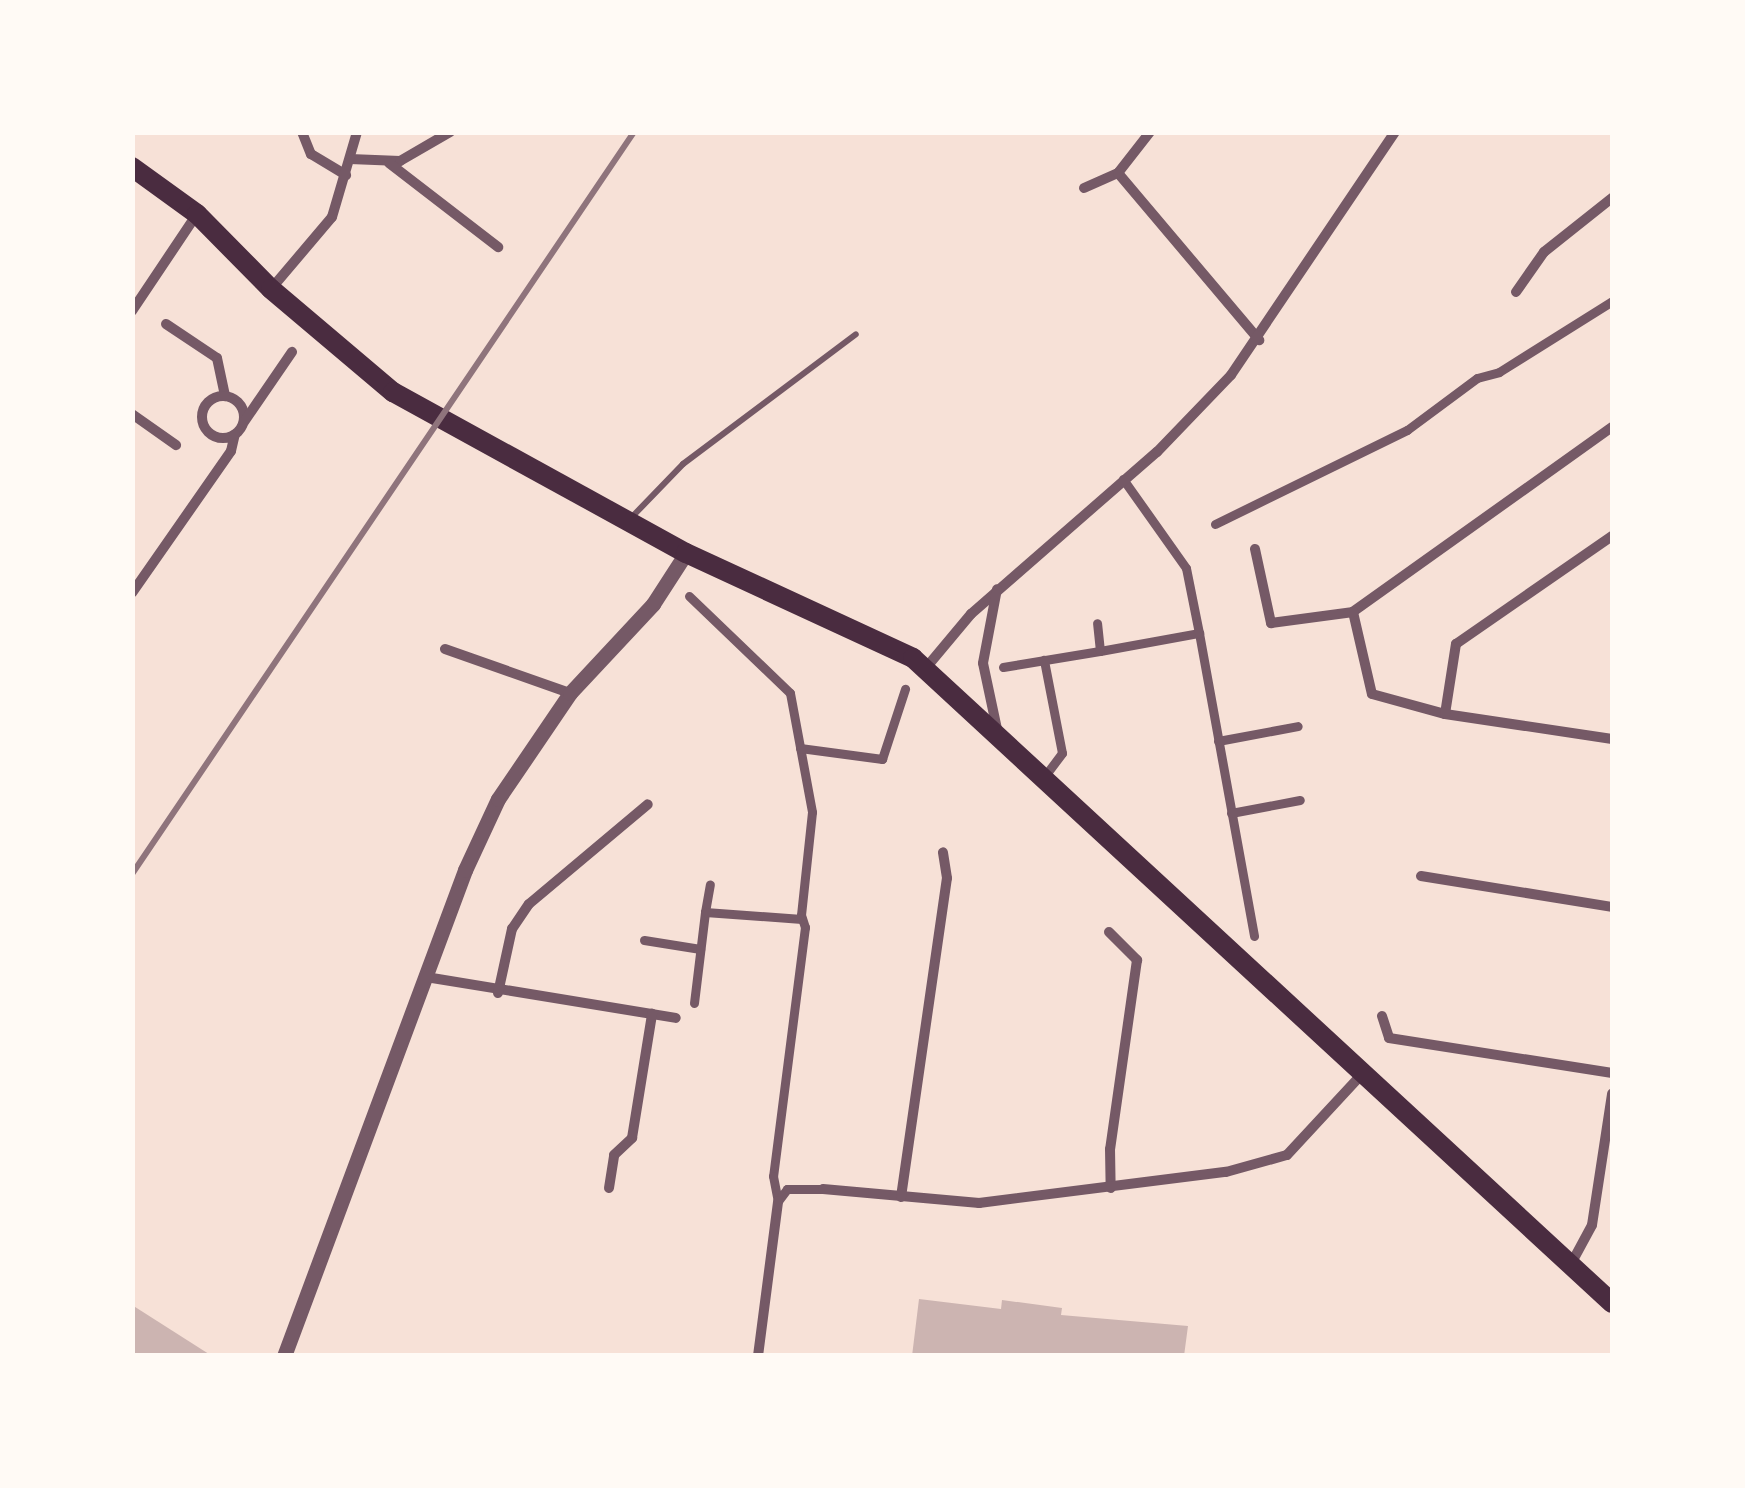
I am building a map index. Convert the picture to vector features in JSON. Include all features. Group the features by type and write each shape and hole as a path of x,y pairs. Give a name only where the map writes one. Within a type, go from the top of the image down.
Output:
{"highway":[{"path":"132,167 197,214 271,289 393,392 488,439 626,523 686,554 883,640 925,669 1612,1303"}],"street":[{"path":"302,132 311,154 346,175"},
{"path":"271,289 332,217 357,132"},
{"path":"389,163 450,132"},
{"path":"1084,188 1118,173 1150,132"},
{"path":"925,669 998,588 1195,413 1258,340 1395,132"},
{"path":"350,158 389,163 498,247"},
{"path":"1118,173 1258,340"},
{"path":"1516,292 1544,252 1612,198"},
{"path":"132,311 197,214"},
{"path":"1215,524 1240,518 1406,430 1477,378 1500,372 1612,301"},
{"path":"166,324 217,358 224,396"},
{"path":"132,593 231,451 235,434 292,352"},
{"path":"224,396 241,405 243,423"},
{"path":"224,396 204,408 204,425 218,437 235,434"},
{"path":"132,414 176,444"},
{"path":"1255,549 1272,623 1352,612 1612,428"},
{"path":"1123,479 1186,568 1254,936"},
{"path":"1445,714 1456,644 1612,536"},
{"path":"284,1356 426,976 498,799 570,693 653,604 686,554"},
{"path":"998,588 982,663 999,736"},
{"path":"689,596 790,694 812,812 773,1176 778,1202 758,1356"},
{"path":"1352,612 1372,694 1445,714 1612,740"},
{"path":"1097,623 1100,651"},
{"path":"1003,667 1199,633"},
{"path":"445,649 570,693"},
{"path":"1044,660 1062,753 1044,777"},
{"path":"800,748 882,759 904,689"},
{"path":"1218,741 1298,726"},
{"path":"1232,813 1300,800"},
{"path":"498,992 512,929 529,904 648,804"},
{"path":"901,1197 947,878 943,852"},
{"path":"1420,876 1612,907"},
{"path":"694,1002 710,884"},
{"path":"705,912 802,919"},
{"path":"1109,932 1137,960 1110,1148 1111,1188"},
{"path":"644,940 700,949"},
{"path":"426,976 498,992 676,1018"},
{"path":"609,1188 614,1155 632,1138 652,1014"},
{"path":"1382,1016 1390,1038 1612,1073"},
{"path":"778,1202 787,1190 823,1189 980,1202 1111,1188 1287,1156 1364,1072"},
{"path":"1571,1264 1592,1225 1612,1094"}],"lane":[{"path":"626,523 683,464 856,334"}],"building":[{"path":"919,1299 1001,1309 1002,1300 1062,1308 1061,1315 1188,1326 1184,1356 912,1356"},
{"path":"132,1305 212,1356 132,1356"}],"railway":[{"path":"132,874 634,132"}]}
